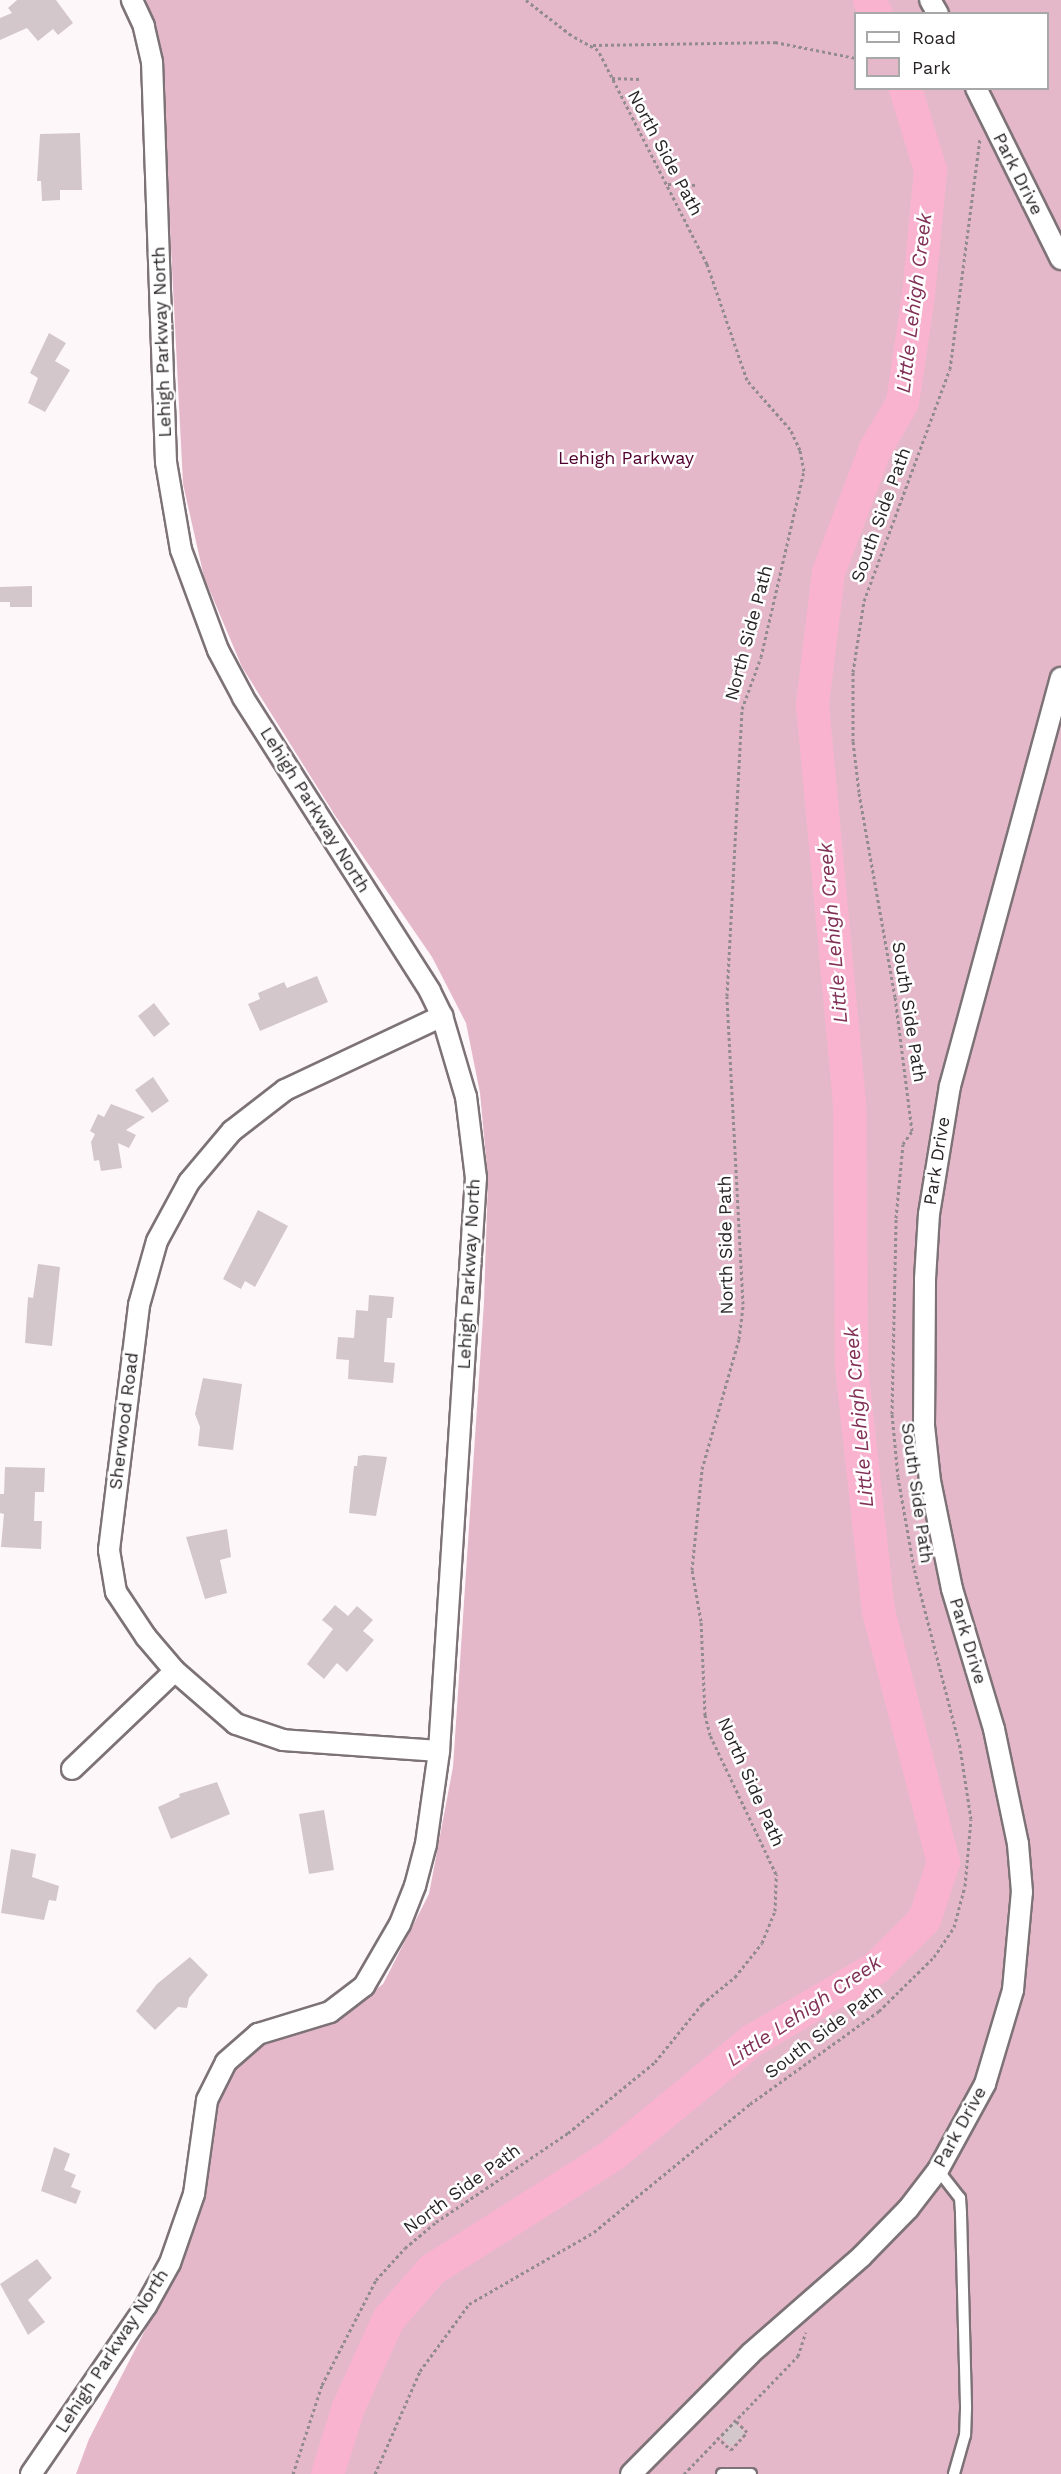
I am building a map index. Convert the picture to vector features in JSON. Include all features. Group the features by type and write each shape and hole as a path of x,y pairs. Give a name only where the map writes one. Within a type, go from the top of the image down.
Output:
{"street":[{"name":"Lehigh Parkway North","path":"31,2474 146,2306 170,2263 194,2194 207,2100 226,2062 258,2034 330,2012 348,2001 364,1986 387,1951 415,1886 426,1844 439,1751 476,1178 466,1097 442,1016 430,991 243,697 205,621 181,550 166,462 152,62 144,26 132,0"},
{"name":"Park Drive","path":"977,90 1061,259"},
{"name":"Park Drive","path":"631,2474 751,2353 886,2233 938,2170 980,2093 1001,2038 1017,1961 1022,1893 1008,1786 952,1589 930,1481 924,1426 929,1214 950,1086 1061,678"},
{"name":"Sherwood Road","path":"439,1751 283,1740 259,1735 236,1724 175,1671 124,1608 110,1571 109,1550 139,1305 157,1241 189,1182 232,1131 257,1109 285,1090 442,1016"},
{"path":"72,1769 175,1671"}],"lane":[{"path":"938,2170 960,2198 966,2409 965,2436 954,2474"},
{"path":"722,2474 752,2474"}],"path":[{"path":"526,0 571,35 593,45 775,42 854,58"},
{"name":"North Side Path","path":"293,2474 322,2385 376,2280 405,2248 436,2222 568,2133 655,2062 702,2004 735,1977 762,1943 775,1911 776,1874 756,1824 710,1735 705,1715 701,1621 692,1570 702,1468 739,1339 743,1304 727,996 742,709 761,657 804,471 800,450 790,429 747,380 707,264 668,184 593,45"},
{"path":"612,78 639,79"},
{"name":"South Side Path","path":"375,2474 420,2372 469,2304 594,2232 750,2104 879,2011 934,1956 954,1927 965,1886 971,1819 960,1748 914,1568 897,1466 892,1346 896,1218 903,1144 912,1131 895,997 859,792 853,741 853,684 864,601 950,369 980,138 978,128"},
{"path":"668,184 696,186"},
{"path":"684,2474 734,2419 798,2356 809,2325 802,2309"},
{"path":"717,2437 731,2450 747,2432 734,2419"}],"green space":[{"name":"Lehigh Parkway","path":"146,0 1061,0 1061,2474 76,2474 89,2439 171,2280 215,2095 247,2052 342,2015 383,1984 429,1894 453,1767 484,1302 488,1179 480,1093 466,1023 432,957 336,817 242,667 204,577 183,484 161,51"}],"building":[{"path":"17,0 56,0 73,23 58,35 53,29 38,41 27,28 0,40 0,18 12,13 8,8"},
{"path":"80,133 82,190 60,190 60,200 42,201 41,181 37,181 40,134"},
{"path":"49,333 66,343 55,361 70,370 45,412 28,403 38,378 30,373"},
{"path":"32,586 32,607 10,607 10,602 0,602 0,587"},
{"path":"317,976 328,1002 260,1031 248,1004 260,999 258,993 284,982 287,988"},
{"path":"154,1003 170,1024 154,1037 138,1016"},
{"path":"153,1077 169,1101 152,1113 135,1090"},
{"path":"111,1104 145,1117 126,1130 136,1135 129,1148 118,1143 122,1168 101,1171 99,1160 94,1161 91,1142 95,1134 90,1131 98,1114 104,1117"},
{"path":"258,1210 288,1226 255,1287 245,1281 241,1289 223,1279"},
{"path":"38,1264 60,1267 52,1346 25,1343 28,1297 33,1298"},
{"path":"369,1295 394,1297 392,1318 387,1318 384,1362 395,1363 393,1383 348,1379 349,1360 336,1359 338,1337 354,1338 356,1310 368,1311"},
{"path":"203,1378 242,1384 233,1450 198,1446 200,1427 195,1414"},
{"path":"358,1456 387,1457 376,1516 349,1513 354,1466 357,1466"},
{"path":"5,1467 45,1468 44,1492 35,1492 34,1521 42,1521 41,1549 1,1547 4,1514 0,1513 0,1494 4,1494"},
{"path":"227,1529 231,1557 220,1560 227,1593 205,1599 186,1537"},
{"path":"335,1605 348,1616 357,1606 373,1620 363,1631 374,1640 347,1672 337,1663 324,1679 307,1664 333,1629 322,1620"},
{"path":"217,1782 230,1814 171,1839 158,1807 180,1797 179,1794"},
{"path":"324,1810 334,1870 309,1874 299,1814"},
{"path":"11,1849 36,1854 32,1877 59,1886 56,1901 49,1900 44,1920 1,1913"},
{"path":"190,1957 208,1975 189,1998 187,2008 178,2007 155,2030 136,2011 157,1984"},
{"path":"54,2147 70,2154 64,2170 76,2175 71,2187 81,2191 76,2204 41,2191"},
{"path":"37,2259 52,2278 28,2300 45,2322 28,2335 0,2284"},
{"path":"734,2422 745,2433 731,2447 720,2436"}],"waterway":[{"name":"Little Lehigh Creek","path":"869,0 875,12"},
{"name":"Little Lehigh Creek","path":"327,2474 348,2407 388,2319 432,2269 613,2154 752,2040 875,1968 924,1919 943,1862 878,1611 851,1365 849,1103 812,704 828,572 875,448 902,402 918,295 930,170 906,90"}]}
